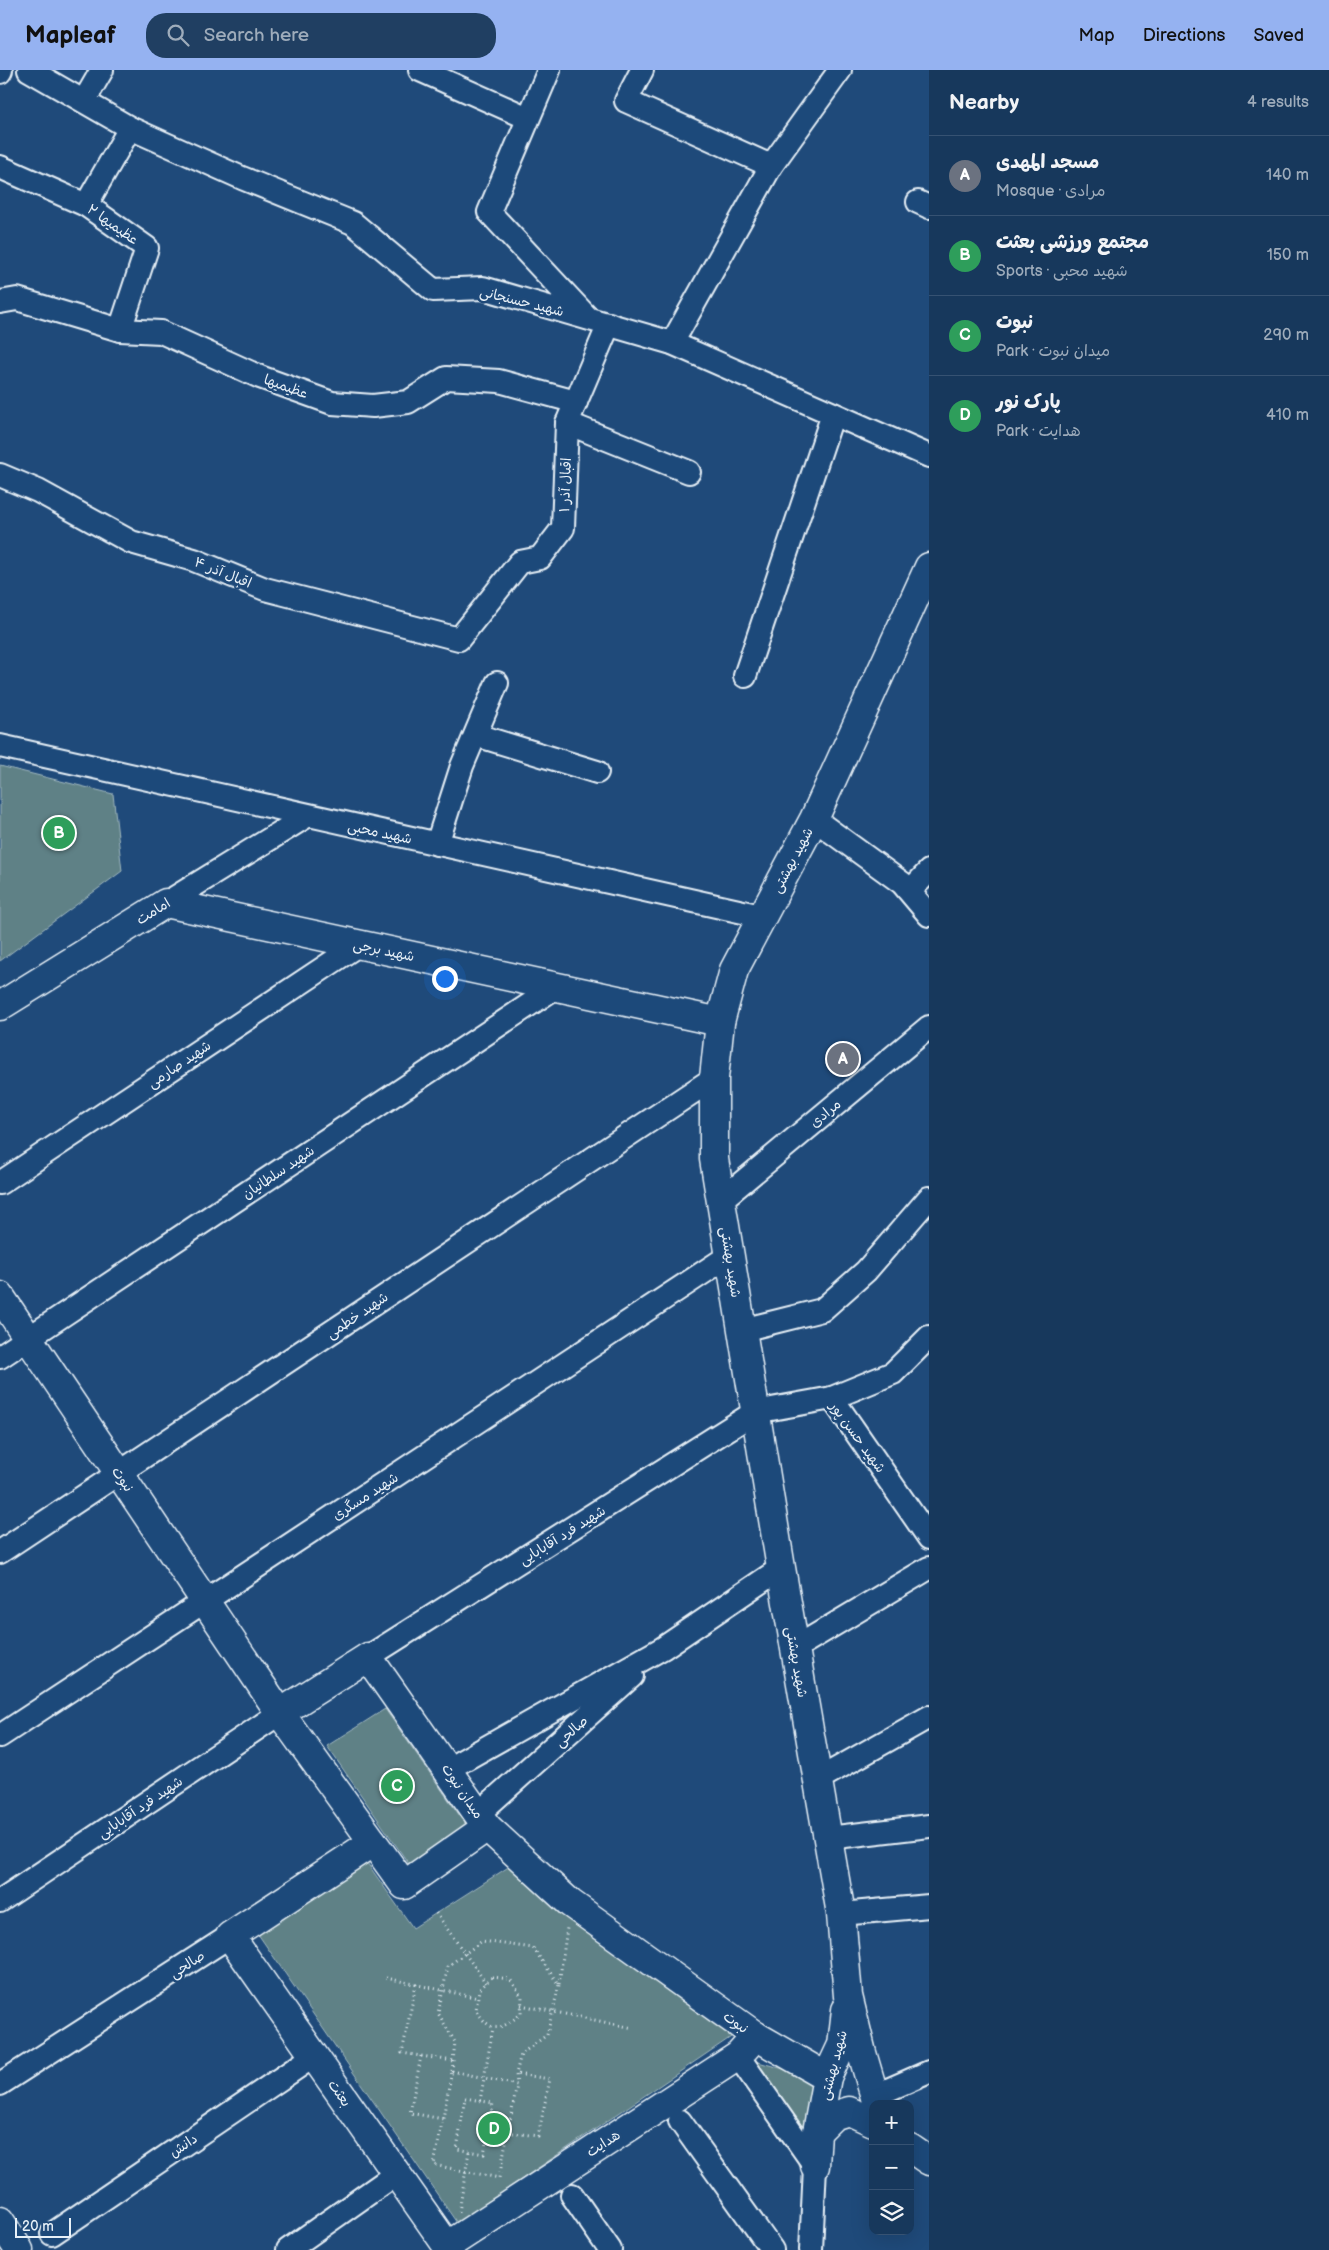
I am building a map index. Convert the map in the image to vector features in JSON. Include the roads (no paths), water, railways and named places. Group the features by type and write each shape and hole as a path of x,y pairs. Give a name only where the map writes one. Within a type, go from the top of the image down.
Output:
{"street":[{"name":"شهید حسنجانی","path":"29,70 130,128 242,178 353,223 433,290 483,288 672,343 929,456"},
{"path":"84,102 102,70"},
{"path":"420,70 528,118"},
{"path":"549,70 489,212 598,322"},
{"path":"642,70 626,101 771,166"},
{"path":"672,343 771,166 840,70"},
{"path":"86,204 130,128"},
{"name":"عظیمیها ۲","path":"0,167 86,204 147,248 120,330"},
{"name":"عظیمیها","path":"0,302 16,299 120,330 160,332 260,377 332,403 373,406 408,402 446,378 499,381 576,402"},
{"name":"اقبال آذر ۱","path":"459,639 520,562 540,558 563,528 567,423 576,402 598,322"},
{"path":"745,676 833,414"},
{"path":"567,423 689,472"},
{"name":"اقبال آذر ۴","path":"0,475 38,491 131,542 194,560 265,589 459,639"},
{"name":"شهید بهشتی","path":"873,2100 848,1996 841,1914 781,1568 714,1159 714,1078 720,1022 734,970 814,819 929,567"},
{"path":"437,844 462,766 497,683"},
{"path":"476,735 597,772"},
{"name":"شهید محبی","path":"0,746 761,916"},
{"name":"امامت","path":"0,1006 307,816"},
{"path":"814,819 902,883 929,915"},
{"path":"910,892 929,871"},
{"name":"شهید برجی","path":"166,903 720,1022"},
{"name":"شهید صارمی","path":"0,1183 358,944"},
{"name":"شهید سلطانیان","path":"0,1357 556,987"},
{"name":"مرادی","path":"721,1200 929,1026"},
{"name":"شهید خطمی","path":"0,1552 714,1078"},
{"path":"742,1330 822,1310 866,1271 929,1198"},
{"name":"شهید مسگری","path":"0,1736 730,1255"},
{"name":"نبوت","path":"0,1296 280,1713"},
{"path":"832,1398 893,1373 929,1337"},
{"name":"شهید حسن پور","path":"755,1412 832,1398 926,1526"},
{"name":"شهید فرد آقابابایی","path":"368,1657 755,1412"},
{"name":"صالحی","path":"448,1769 663,1648 781,1568"},
{"path":"795,1648 929,1568"},
{"name":"صالحی","path":"483,1820 663,1648"},
{"path":"280,1713 368,1657"},
{"name":"میدان نبوت","path":"280,1713 404,1886 483,1820 368,1657"},
{"name":"شهید فرد آقابابایی","path":"0,1901 280,1713"},
{"path":"817,1780 929,1716"},
{"name":"نبوت","path":"483,1820 570,1902 756,2036 827,2077"},
{"path":"828,1838 929,1826"},
{"name":"صالحی","path":"0,2084 373,1842"},
{"path":"841,1914 929,1906"},
{"name":"بعثت","path":"230,1936 396,2174 452,2244"},
{"name":"شهید بهشتی","path":"815,2166 816,2132 827,2077 842,2046 848,1996"},
{"name":"هدایت","path":"452,2244 738,2056 756,2036"},
{"name":"دانش","path":"52,2234 314,2056"},
{"path":"738,2056 815,2166 811,2250"},
{"path":"886,2100 929,2072"},
{"name":"شهید بهشتی","path":"816,2132 833,2116 869,2108"},
{"path":"680,2121 772,2250"},
{"path":"914,2151 929,2161"},
{"path":"288,2250 396,2174"},
{"path":"572,2195 610,2250"},
{"path":"0,2221 19,2250"}],"place":[{"name":"مجتمع ورزشی بعثت","path":"59,833"},
{"name":"مسجد المهدی","path":"843,1059"},
{"name":"نبوت","path":"397,1786"},
{"name":"پارک نور","path":"494,2129"}]}
